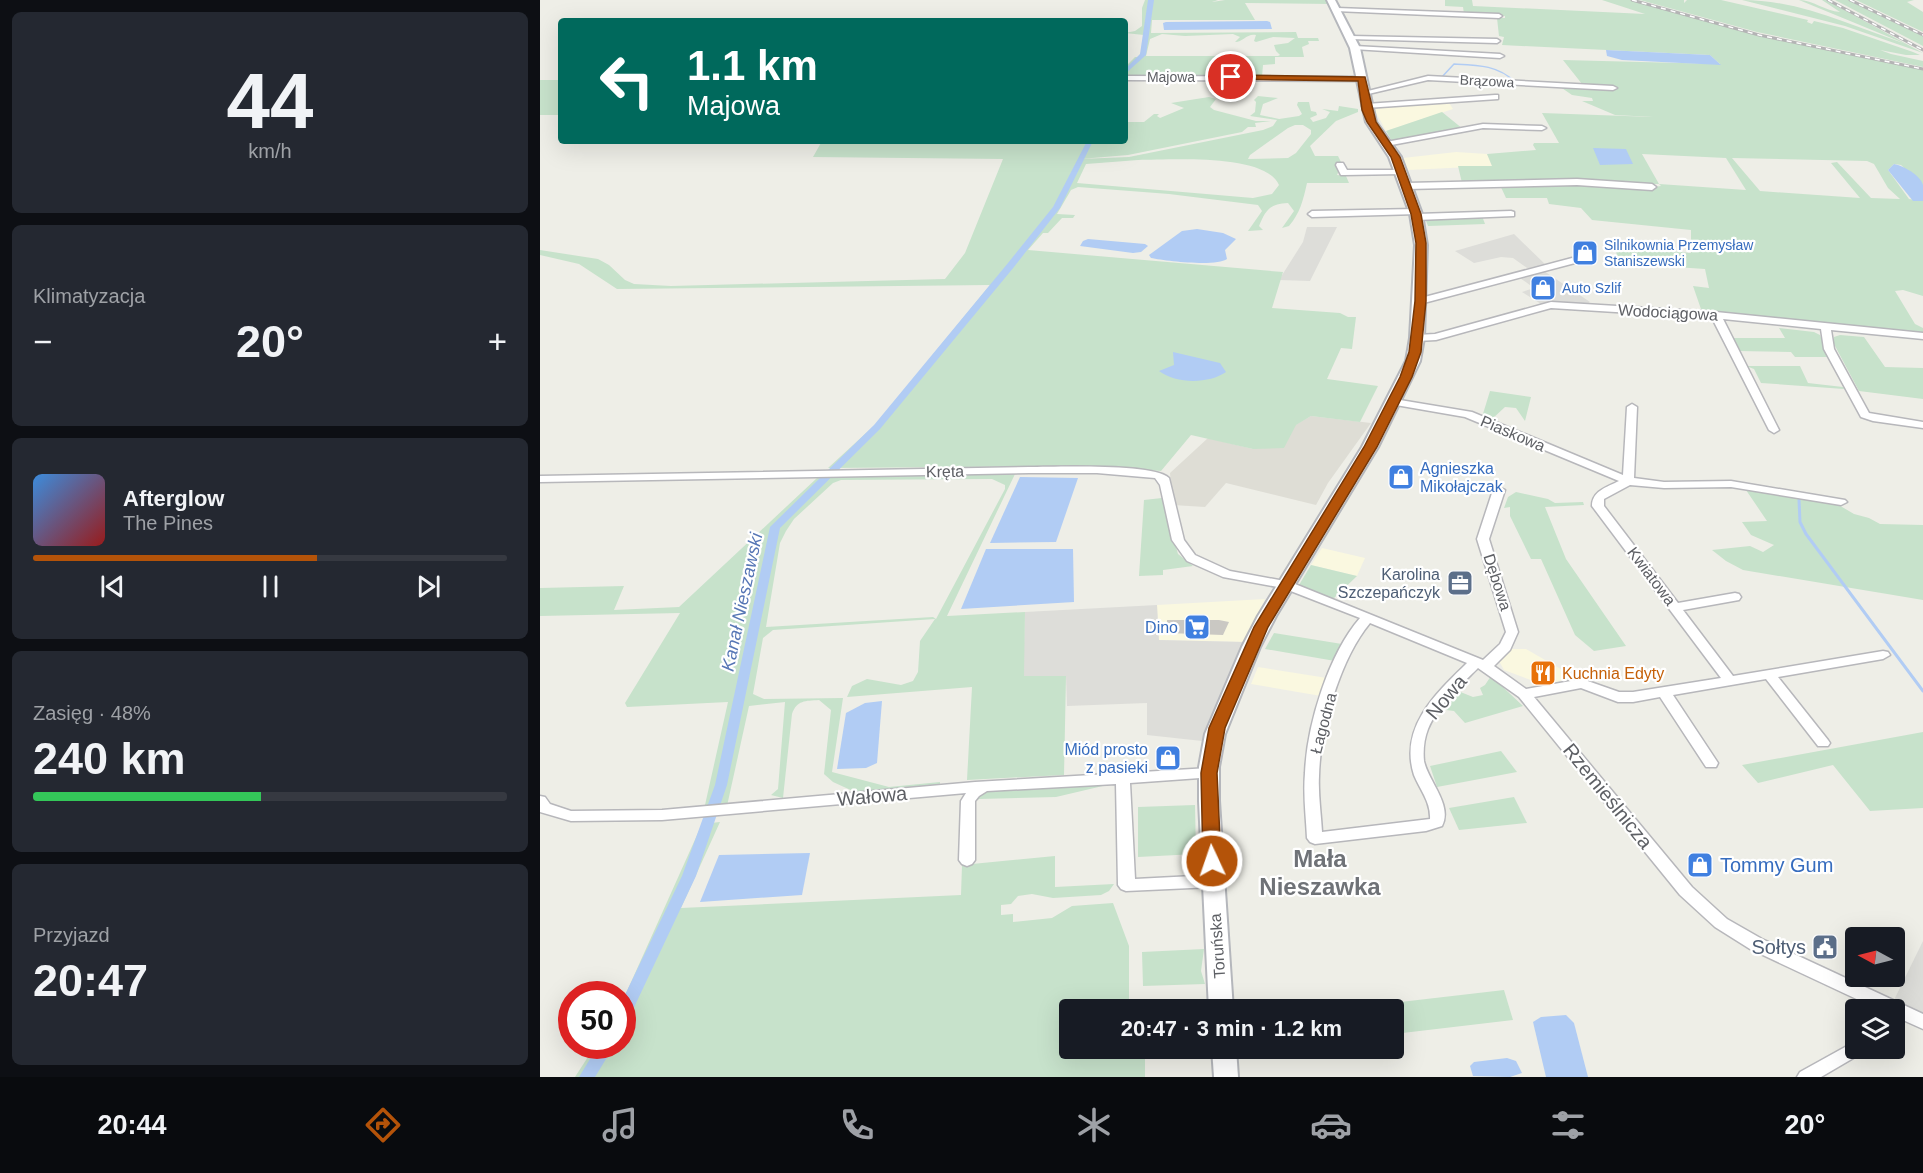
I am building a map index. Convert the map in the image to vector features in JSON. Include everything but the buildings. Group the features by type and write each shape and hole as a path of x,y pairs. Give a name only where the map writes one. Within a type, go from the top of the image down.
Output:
{"main road":[{"name":"Toruńska","path":"1220,999 1209,773 1217,728 1258,632 1370,447 1394,402 1413,361 1417,338 1421,243 1416,214 1402,172 1371,122 1353,43 1331,0"},
{"path":"1225,1059 1226,1077"}],"street":[{"path":"1337,10 1499,16"},
{"path":"1353,43 1497,42"},
{"name":"Brązowa","path":"1353,43 1500,56"},
{"name":"Majowa","path":"1128,78 1362,79"},
{"name":"Brązowa","path":"1364,93 1418,80 1439,79 1613,88"},
{"path":"1366,106 1495,97"},
{"path":"1386,144 1483,126 1542,128"},
{"path":"1340,165 1344,173 1402,172"},
{"path":"1407,186 1577,182 1652,188"},
{"path":"1312,214 1510,214"},
{"path":"1420,301 1572,261"},
{"name":"Wodociągowa","path":"1417,338 1436,337 1543,306 1716,315 1923,336"},
{"path":"1716,315 1774,430"},
{"path":"1826,326 1829,348 1865,415 1923,426"},
{"name":"Piaskowa","path":"1394,402 1468,414 1628,481 1665,485 1731,484 1840,502"},
{"path":"1628,481 1632,407"},
{"name":"Kręta","path":"540,479 1075,470 1153,473 1163,478 1178,540 1191,558 1227,574 1286,585"},
{"name":"Kwiatowa","path":"1628,481 1600,496 1597,503 1730,681"},
{"name":"Dębowa","path":"1480,664 1497,657 1508,643 1512,632 1484,539 1499,490"},
{"name":"Rzemieślnicza","path":"1286,585 1480,664 1524,694 1705,911 1756,944 1872,999"},
{"path":"1675,607 1735,597"},
{"name":"Łagodna","path":"1315,838 1312,771 1318,730 1345,654 1358,629 1368,617"},
{"path":"1524,694 1582,683 1622,698 1883,655"},
{"name":"Nowa","path":"1315,838 1426,826 1437,822 1438,812 1435,803 1418,767 1417,753 1421,731 1433,706 1480,664"},
{"path":"1769,674 1823,743"},
{"path":"1664,692 1712,763"},
{"name":"Wałowa","path":"540,801 545,808 571,816 662,815 985,786 1209,773"},
{"path":"1123,778 1128,877 1126,885 1213,881"},
{"path":"967,860 968,801 974,792 985,786"},
{"name":"Rzemieślnicza","path":"1905,1014 1923,1022"},
{"path":"1806,1077 1845,1054"}],"shaded area":[{"path":"1448,101 1453,109 1386,131 1374,109"},
{"path":"1456,152 1487,154 1492,166 1408,170 1403,158"},
{"path":"1307,227 1337,227 1310,281 1279,280 1303,242"},
{"path":"1514,234 1547,266 1530,270 1513,258 1501,257 1474,263 1455,251"},
{"path":"1544,271 1590,302 1585,305 1541,304 1522,292 1534,288 1520,278"},
{"path":"1311,416 1371,423 1328,483 1316,505 1226,483 1205,507 1173,505 1170,473 1208,438 1253,449"},
{"path":"1322,548 1365,558 1357,576 1311,565"},
{"path":"1265,599 1245,642 1158,640 1157,605"},
{"path":"1157,605 1159,640 1245,642 1209,720 1202,741 1147,735 1147,703 1067,706 1066,676 1023,676 1025,612"},
{"path":"1509,649 1526,649 1573,676 1552,684 1541,684 1504,670 1499,661"},
{"path":"1258,667 1327,678 1321,696 1251,684"},
{"path":"1923,941 1923,1014 1905,1005 1905,999 1894,999 1900,987 1905,987 1905,978"}],"green space":[{"path":"1145,0 1218,0 1212,2 1329,0 1331,4 1245,3 1255,20 1152,20 1151,33 1296,32 1298,38 1318,38 1319,41 1308,41 1309,44 1302,47 1304,57 1275,57 1275,64 1263,65 1262,77 1128,76 1128,64 1135,57 1140,57 1144,35 1128,32 1142,26 1142,8","holes":["1162,34 1185,36 1233,34 1240,37 1235,42 1253,35 1256,35 1254,41 1256,42 1273,37 1295,38 1288,43 1274,45 1280,55 1278,56 1146,56 1150,39"]},
{"path":"1445,0 1472,0 1473,6 1645,14 1602,0 1630,0 1762,36 1923,70 1923,186 1901,165 1894,164 1888,170 1909,199 1923,201 1923,296 1903,290 1895,291 1915,324 1923,328 1923,334 1702,312 1693,286 1709,288 1705,269 1616,263 1617,246 1691,253 1691,230 1592,220 1581,208 1549,204 1547,198 1506,198 1500,185 1653,187 1661,186 1659,184 1462,183 1458,166 1492,166 1487,154 1536,150 1534,143 1559,143 1542,113 1653,117 1615,115 1582,101 1593,101 1592,98 1572,95 1559,86 1519,81 1582,84 1563,60 1720,64 1710,55 1502,45 1504,37 1499,36 1497,18 1505,18 1505,16 1464,14 1463,7 1445,6","holes":["1642,154 1726,158 1746,190 1659,184","1732,158 1867,161 1874,164 1888,188 1900,199 1871,198 1837,162 1831,163 1860,198 1760,191"]},
{"path":"1640,0 1684,0 1684,3 1687,0 1721,0 1808,20 1807,22 1812,24 1814,21 1843,28 1913,52 1920,55 1880,50 1923,61 1923,67 1757,32"},
{"path":"1742,0 1785,4 1805,9 1906,44 1799,0 1840,12 1822,0 1826,0 1923,53 1845,26"},
{"path":"1835,0 1848,0 1923,36 1923,46"},
{"path":"1856,0 1914,0 1907,2 1923,12 1923,32"},
{"path":"540,80 558,80 558,115 540,115"},
{"path":"1258,96 1278,98 1263,104 1260,115 1279,119 1302,114 1297,105 1298,102 1309,102 1311,111 1316,112 1317,115 1310,118 1313,122 1326,118 1330,112 1322,109 1338,111 1339,106 1358,109 1358,112 1336,121 1310,146 1315,156 1338,156 1342,164 1337,175 1346,176 1349,183 1307,183 1301,206 1289,226 1282,228 1294,211 1288,203 1269,208 1259,226 1263,230 1248,231 1262,211 1258,205 1169,194 1078,187 1071,190 1057,214 1075,215 1073,218 1062,218 1048,233 1043,233 1028,250 1283,272 1272,308 1340,313 1348,317 1356,317 1352,349 1341,348 1327,379 1378,386 1360,422 1311,416 1296,425 1284,448 1253,449 1191,435 1161,471 1092,466 828,468 877,423 990,285 617,289 579,264 540,255 540,250 598,259 609,265 625,280 634,284 671,286 945,279 965,253 1003,159 813,157 820,144 1128,144 1128,122 1144,122 1154,114 1159,114 1157,116 1160,118 1184,108 1171,103 1209,97 1216,99 1210,107 1214,110 1256,121 1271,121 1255,123 1256,127 1248,127 1242,132 1128,155 1080,159 1129,157 1263,130 1273,126 1277,120 1250,116 1255,112 1256,102 1254,100","holes":["1303,125 1311,130 1311,134 1296,153 1288,158 1248,159 1250,155 1288,128","1193,159 1237,163 1256,168 1270,175 1279,185 1272,194 1253,198 1077,183 1086,164"]},
{"path":"1442,112 1463,129 1392,141 1386,131"},
{"path":"1482,216 1485,224 1428,226 1425,218"},
{"path":"1779,328 1814,332 1820,335 1828,357 1795,357 1791,352 1738,351 1731,338 1785,338"},
{"path":"1840,335 1864,337 1885,367 1923,368 1923,399 1859,391 1834,344 1834,337"},
{"path":"1746,366 1800,366 1808,383 1843,387 1844,389 1761,383 1754,369"},
{"path":"1490,391 1531,397 1525,421 1516,408 1505,407 1491,420 1482,417"},
{"path":"1015,474 947,616 1025,612 1024,676 1066,676 1064,775 967,780 972,687 847,697 852,686 867,679 901,685 913,681 918,672 920,641 935,619 773,630 763,638 753,694 764,699 843,698 832,772 889,787 940,782 940,787 855,792 833,782 824,774 831,710 819,700 802,702 794,709 783,798 771,795 778,789 785,702 749,706 727,806 705,805 728,702 627,707 625,703 680,613 540,616 540,588 624,586 614,610 679,607 817,478 860,475","holes":["992,479 1005,485 1005,489 936,619 933,617 766,627 780,543 794,519 833,483 841,480"]},
{"path":"1746,490 1837,504 1854,514 1880,524 1923,525 1923,600 1743,570 1726,561 1712,550 1750,546 1763,552 1774,545 1751,535 1742,522 1767,521"},
{"path":"1516,492 1548,499 1555,503 1583,502 1584,505 1545,507 1566,559 1626,646 1594,651 1575,635 1541,559 1531,559 1510,516 1510,507 1504,508 1508,497"},
{"path":"1162,498 1178,554 1193,566 1163,570 1163,575 1139,576 1144,500"},
{"path":"1311,565 1357,576 1333,599 1299,585"},
{"path":"1274,633 1342,644 1335,661 1265,649"},
{"path":"1491,676 1523,706 1465,723 1454,711 1446,710 1458,691 1473,697 1483,695 1480,688"},
{"path":"1923,732 1923,808 1870,811 1833,765 1758,783 1742,765"},
{"path":"1501,751 1517,772 1437,787 1430,766"},
{"path":"1107,785 1056,797 979,799 973,803 984,789"},
{"path":"1514,797 1527,823 1459,830 1449,808"},
{"path":"1195,805 1196,854 1138,857 1138,807"},
{"path":"720,822 681,908 961,895 962,865 1055,856 1055,887 1114,884 1109,891 1101,895 1053,898 1032,894 1018,896 1011,904 1001,905 1001,915 1013,914 1013,922 1052,918 1072,906 1113,903 1129,946 1129,999 1059,999 1059,1059 1145,1059 1145,1077 575,1077 587,1059 636,1059 636,981 632,981 702,824"},
{"path":"1204,949 1201,971 1205,984 1143,986 1142,952"},
{"path":"1504,990 1513,1020 1404,1033 1404,1002"}],"water":[{"path":"1166,22 1270,22 1272,29 1164,30 1163,23"},
{"path":"1606,50 1710,55 1721,65 1622,60 1607,56"},
{"path":"1593,148 1626,149 1633,164 1600,165"},
{"path":"1894,164 1907,169 1919,178 1923,185 1923,201 1913,201 1888,170"},
{"path":"1197,229 1223,233 1236,239 1225,250 1227,259 1213,263 1190,263 1151,258 1149,255 1182,231"},
{"path":"1088,239 1148,246 1141,252 1133,253 1080,246"},
{"path":"1173,352 1220,363 1226,372 1211,379 1192,381 1166,375 1159,371 1174,365"},
{"path":"1020,477 1078,478 1056,542 990,543"},
{"path":"986,549 1073,549 1074,602 961,609"},
{"path":"882,701 877,763 866,768 837,769 846,713 865,703"},
{"path":"810,853 802,895 700,902 719,855"},
{"path":"1566,1015 1574,1023 1588,1077 1546,1077 1533,1022 1541,1017"},
{"path":"1507,1058 1516,1061 1522,1073 1510,1077 1473,1076 1470,1066 1474,1062"}],"waterway":[{"name":"Kanał Nieszawski","path":"1128,69 1143,55 1151,0"},
{"path":"1441,78 1454,64 1463,64 1494,69 1515,82"},
{"name":"Kanał Nieszawski","path":"636,988 689,876 721,785 775,527 877,427 1011,265 1056,208 1088,144"},
{"path":"1799,500 1800,522 1806,534 1923,691"},
{"name":"Kanał Nieszawski","path":"587,1077 598,1059"}],"railway":[{"path":"1632,0 1759,35 1923,69"},
{"path":"1828,0 1923,50"},
{"path":"1850,0 1923,35"}],"place":[{"name":"Silnikownia Przemysław Staniszewski","path":"1585,253"},
{"name":"Auto Szlif","path":"1543,288"},
{"name":"Agnieszka Mikołajczak","path":"1401,477"},
{"name":"Karolina Szczepańczyk","path":"1460,583"},
{"name":"Dino","path":"1197,627"},
{"name":"Kuchnia Edyty","path":"1543,673"},
{"name":"Miód prosto z pasieki","path":"1168,758"},
{"name":"Tommy Gum","path":"1700,865"},
{"name":"Sołtys","path":"1825,947"}],"district":[{"name":"Mała Nieszawka","path":"1320,873"}],"route":[{"path":"1212,861 1209,773 1217,728 1261,627 1370,447 1406,377 1415,352 1420,301 1421,243 1416,214 1407,184 1395,157 1371,122 1362,79 1231,77"}]}
